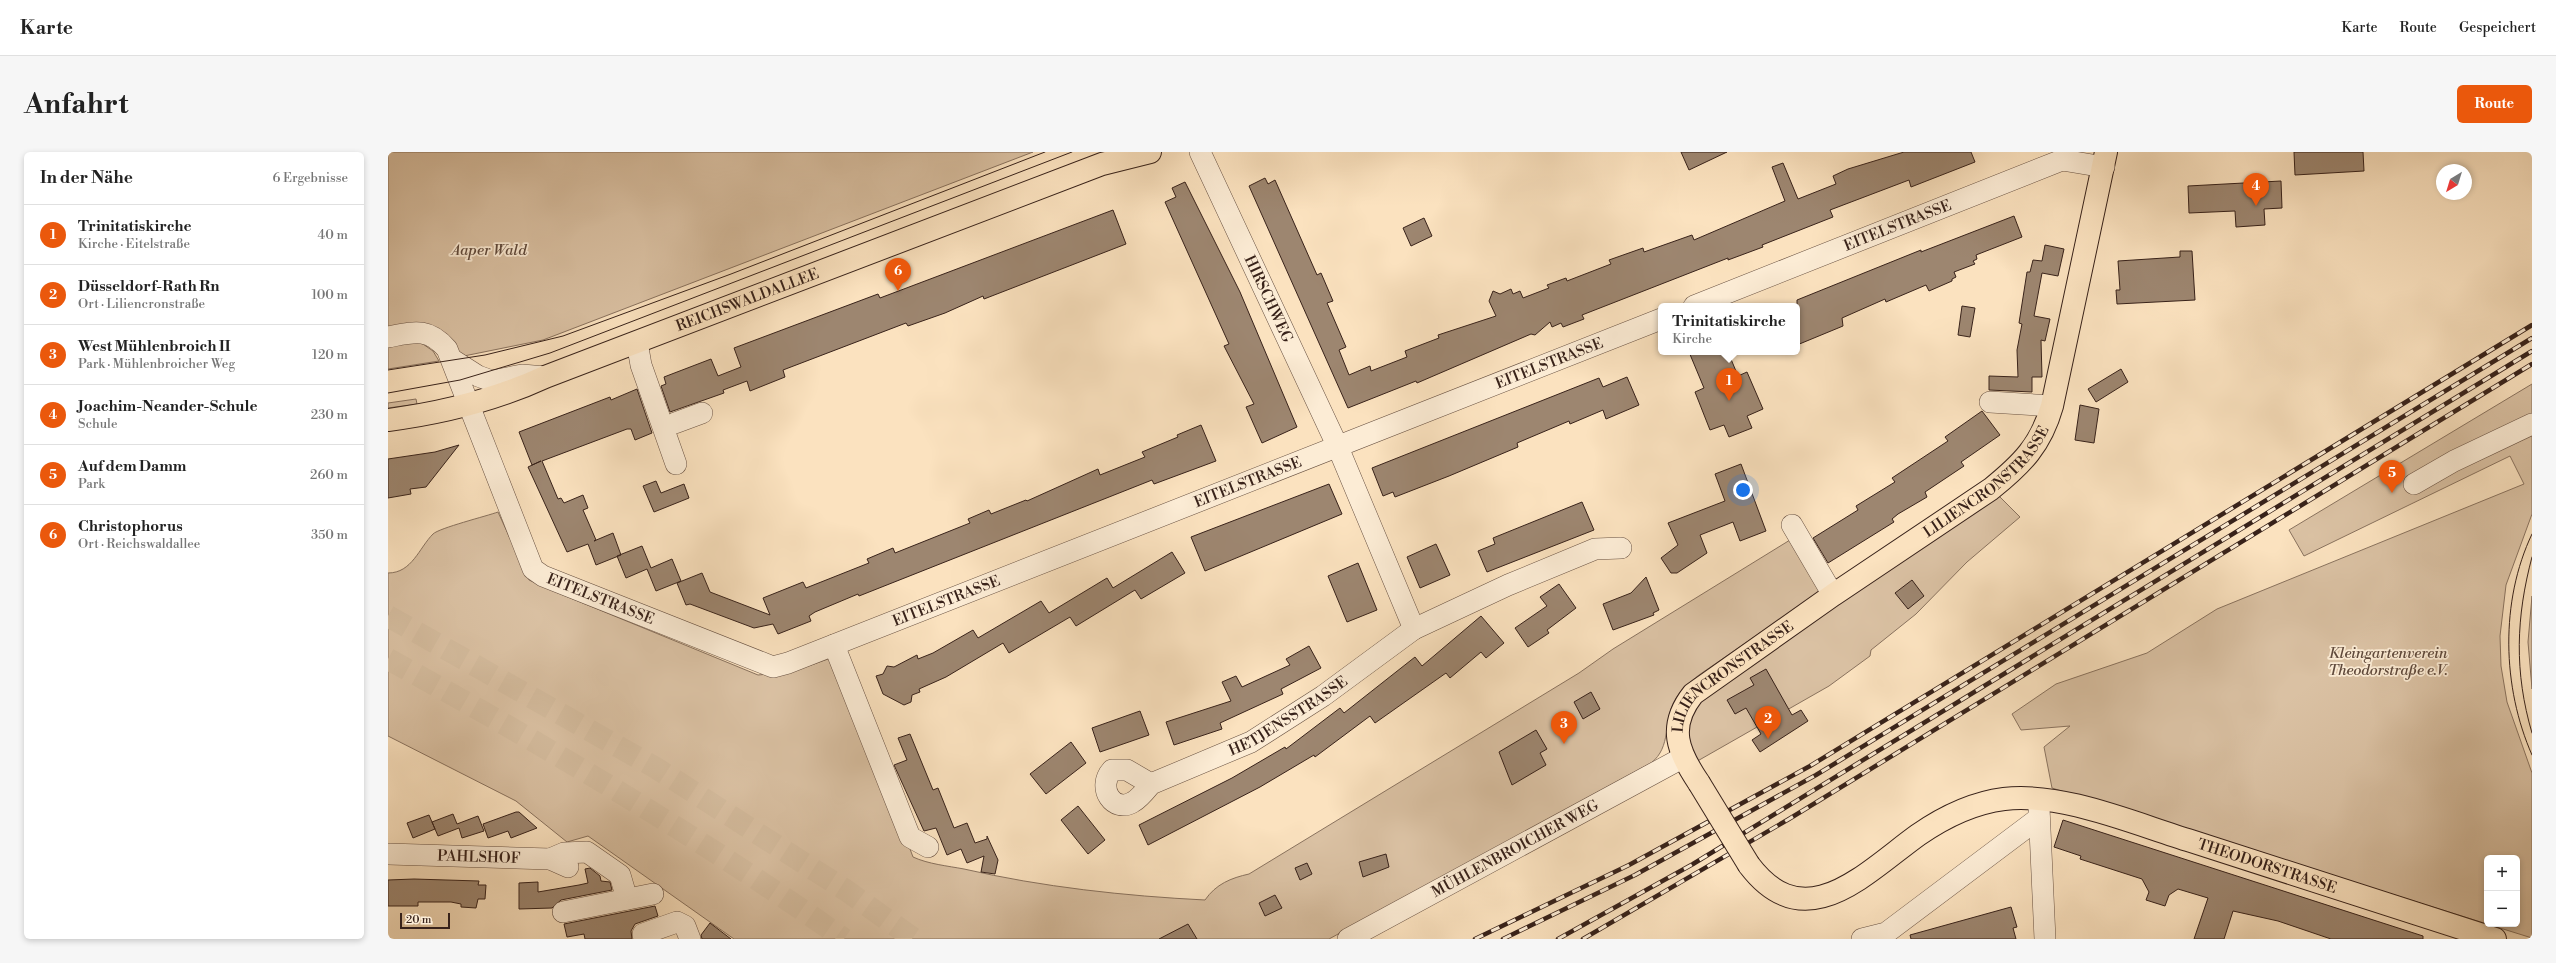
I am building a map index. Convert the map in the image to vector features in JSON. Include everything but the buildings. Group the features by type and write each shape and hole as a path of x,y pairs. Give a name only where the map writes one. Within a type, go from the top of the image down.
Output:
{"main road":[{"name":"REICHSWALDALLEE","path":"1102,164 1120,152"},
{"name":"REICHSWALDALLEE","path":"388,420 469,405 507,393 544,377 1102,164 1150,152"},
{"name":"LILIENCRONSTRASSE","path":"2039,808 2005,799 1959,811 1917,836 1851,889 1829,902 1807,905 1782,900 1761,884 1682,758 1678,739 1678,724 1682,711 1693,694 1833,595 1984,493 2014,470 2042,435 2052,406 2105,159"},
{"name":"THEODORSTRASSE","path":"2039,808 2109,816 2495,939"}],"street":[{"name":"HIRSCHWEG","path":"1200,152 1337,445"},
{"name":"EITELSTRASSE","path":"1702,303 2062,160 2105,159"},
{"name":"EITELSTRASSE","path":"453,360 529,563 537,573 762,665 780,667 1337,445 1658,320"},
{"path":"388,338 415,332 424,333 439,340 453,360 478,376 492,380 522,375 544,377"},
{"path":"637,342 652,361 679,432 702,413"},
{"path":"637,342 640,365 676,464"},
{"path":"1990,402 2052,406"},
{"path":"2414,484 2454,461 2532,424"},
{"path":"1337,445 1414,629"},
{"path":"1792,525 1833,595"},
{"name":"HETJENSSTRASSE","path":"1151,784 1251,742 1323,696 1414,629 1508,584 1595,549 1620,548"},
{"path":"834,645 910,838 928,848"},
{"name":"MÜHLENBROICHER WEG","path":"1348,939 1682,758"},
{"path":"1862,939 1886,933 2039,808"},
{"path":"2039,808 2045,939"},
{"name":"PAHLSHOF","path":"388,854 559,863 564,853 587,852 620,875 627,899"},
{"path":"563,912 653,894"},
{"path":"644,939 643,934 677,922 685,926 691,937"}],"green space":[{"name":"Aaper Wald","path":"388,152 1033,152 543,340 459,357 443,338 388,334"},
{"path":"420,342 433,351 439,361 388,369 388,343"},
{"name":"Kleingartenverein Theodorstraße e.V.","path":"2532,384 2532,514 2506,585 2500,636 2501,666 2507,702 2532,773 2532,938 2497,927 2520,927 2520,855 2484,855 2484,923 2052,788 2044,747 2070,726 2021,730 2012,714 2056,684 2147,653 2217,609 2524,484 2510,456 2304,556 2289,530"},
{"path":"416,399 417,404 388,408 388,403"},
{"path":"1996,493 2020,517 1967,562 1916,614 1871,650 1870,656 1829,686 1694,763 1689,745 1689,728 1694,711 1706,696"},
{"path":"498,512 529,580 551,590 758,675 791,672 831,658 840,663 913,857 938,864 1053,886 1114,893 1205,900 1209,894 1224,882 1249,874 1579,673 1613,649 1790,540 1821,591 1699,675 1686,686 1677,696 1671,708 1665,741 1658,757 1651,763 1329,939 734,939 588,836 567,842 516,801 388,736 388,573 403,569 409,564 437,531"},
{"path":"2532,596 2532,689 2528,642"}],"tunnel":[{"path":"388,616 656,768 847,891 914,939"},
{"path":"388,659 563,758 733,864 844,939"}],"tram line":[{"path":"388,370 485,355 563,336 731,274 1045,152"},
{"path":"388,393 460,380 550,353 1072,152"},
{"path":"2532,534 2514,587 2510,615 2509,644 2510,673 2515,701 2522,729 2532,755"},
{"path":"2532,557 2523,601 2519,645 2522,688 2532,733"}],"railway":[{"path":"1475,939 1629,865 1810,766 2532,325"},
{"path":"1503,939 1635,875 1816,775 2532,338"},
{"path":"1558,939 1693,864 2532,351"},
{"path":"1583,939 1789,819 2532,364"}],"place":[{"name":"Joachim-Neander-Schule","path":"2256,206"},
{"name":"Christophorus","path":"898,291"},
{"name":"Trinitatiskirche","path":"1729,401"},
{"name":"Auf dem Damm","path":"2392,493"},
{"name":"Düsseldorf-Rath Rn","path":"1768,739"},
{"name":"West Mühlenbroich II","path":"1564,744"}]}
